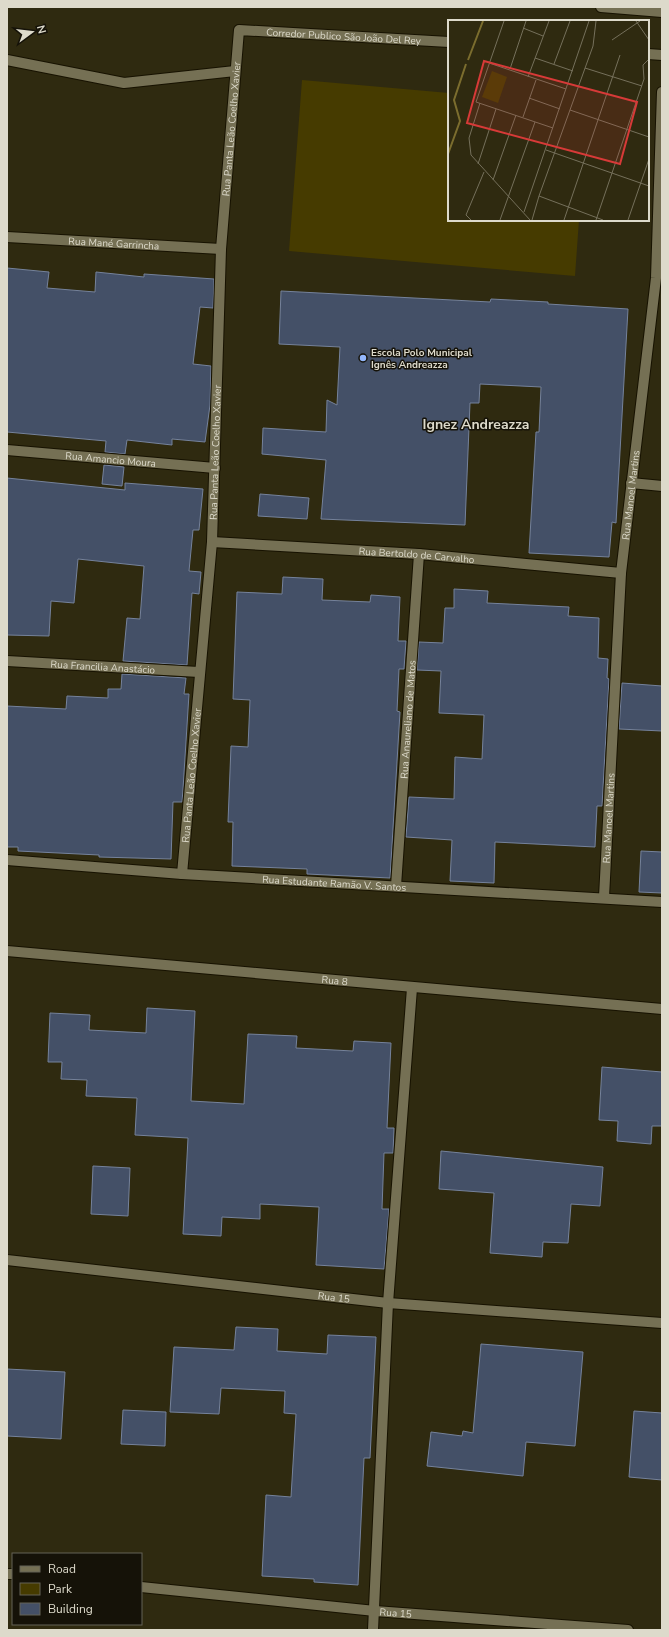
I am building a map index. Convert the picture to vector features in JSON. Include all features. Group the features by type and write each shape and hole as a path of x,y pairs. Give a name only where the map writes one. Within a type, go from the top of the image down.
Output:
{"street":[{"path":"601,7 662,12"},
{"name":"Corredor Publico São João Del Rey","path":"239,30 448,42"},
{"name":"Rua Panta Leão Coelho Xavier","path":"182,874 199,672 212,542 221,249 239,30"},
{"path":"649,54 662,55"},
{"path":"7,60 124,83 235,71"},
{"name":"Rua Manoel Martins","path":"604,897 621,573 631,483 659,278 662,92"},
{"name":"Rua Mané Garrincha","path":"7,237 221,249"},
{"name":"Rua Amancio Moura","path":"7,450 215,468"},
{"path":"631,483 662,486"},
{"name":"Rua Bertoldo de Carvalho","path":"212,542 419,554 621,573"},
{"name":"Rua Anaureliano de Matos","path":"396,886 419,554"},
{"name":"Rua Francilia Anastácio","path":"7,661 199,672"},
{"name":"Rua Estudante Ramão V. Santos","path":"7,860 182,874 604,897 662,902"},
{"name":"Rua 8","path":"7,951 662,1009"},
{"path":"373,1630 388,1304 412,988"},
{"name":"Rua 15","path":"7,1260 388,1304 662,1323"},
{"name":"Rua 15","path":"142,1587 374,1611 628,1630"}],"green space":[{"path":"302,80 448,93 448,221 579,221 575,276 289,251"}],"building":[{"path":"7,268 49,272 47,288 95,292 96,272 144,277 144,274 214,279 213,308 200,307 193,364 211,366 210,405 205,442 172,439 172,445 127,440 125,454 105,452 106,441 7,432"},
{"path":"281,291 490,302 491,299 628,309 616,523 612,522 609,557 529,553 536,432 539,432 541,387 480,384 479,403 470,403 465,525 321,519 326,460 262,454 263,428 326,432 327,400 337,405 340,347 279,344"},
{"path":"104,465 124,467 122,486 102,484"},
{"path":"7,478 125,490 125,483 203,489 199,530 193,530 189,571 201,572 199,594 192,593 187,665 123,661 127,618 140,619 144,566 78,559 74,603 51,601 49,636 7,635"},
{"path":"260,494 309,498 307,519 258,516"},
{"path":"283,577 323,579 322,600 370,602 371,595 400,597 398,641 406,641 404,669 399,669 397,711 400,712 390,878 307,874 307,869 232,866 233,822 228,822 231,746 248,747 250,700 233,699 237,592 282,594"},
{"path":"454,589 488,591 487,603 569,607 568,616 599,618 598,658 608,659 607,678 609,679 602,806 597,806 595,847 495,842 494,883 450,881 452,840 406,837 409,797 454,799 455,757 482,759 484,715 439,713 441,671 417,670 419,642 443,643 445,608 454,608"},
{"path":"122,674 186,678 184,694 189,694 182,802 173,802 171,859 99,857 99,855 18,851 18,847 7,847 7,706 66,709 67,696 108,698 108,689 121,689"},
{"path":"622,683 662,686 662,731 619,729"},
{"path":"641,851 662,852 662,893 639,892"},
{"path":"147,1008 195,1011 191,1101 244,1104 248,1034 297,1036 296,1048 353,1051 354,1041 391,1043 387,1128 394,1128 393,1153 384,1153 382,1209 389,1209 384,1269 316,1265 319,1207 260,1204 260,1219 222,1217 221,1236 183,1234 188,1138 135,1135 137,1098 86,1096 87,1080 61,1079 62,1062 48,1062 50,1013 90,1015 89,1030 146,1033"},
{"path":"602,1067 662,1072 662,1126 652,1126 651,1144 617,1141 618,1121 599,1120"},
{"path":"441,1151 603,1167 600,1206 571,1204 568,1243 543,1242 542,1257 490,1253 494,1193 439,1189"},
{"path":"93,1166 130,1168 128,1216 91,1214"},
{"path":"236,1327 278,1329 277,1351 327,1354 328,1335 376,1337 370,1458 364,1458 358,1585 314,1582 314,1579 262,1576 266,1495 291,1497 296,1414 284,1413 285,1391 221,1388 219,1414 170,1412 174,1347 234,1350"},
{"path":"481,1344 583,1352 575,1446 526,1442 523,1476 427,1466 431,1432 462,1436 463,1431 473,1433"},
{"path":"7,1369 65,1372 61,1439 7,1436"},
{"path":"123,1410 166,1412 165,1446 121,1444"},
{"path":"634,1411 662,1413 662,1480 629,1477"}],"place":[{"name":"Escola Polo Municipal Ignês Andreazza","path":"363,358"}],"district":[{"name":"Ignez Andreazza","path":"476,424"}]}
